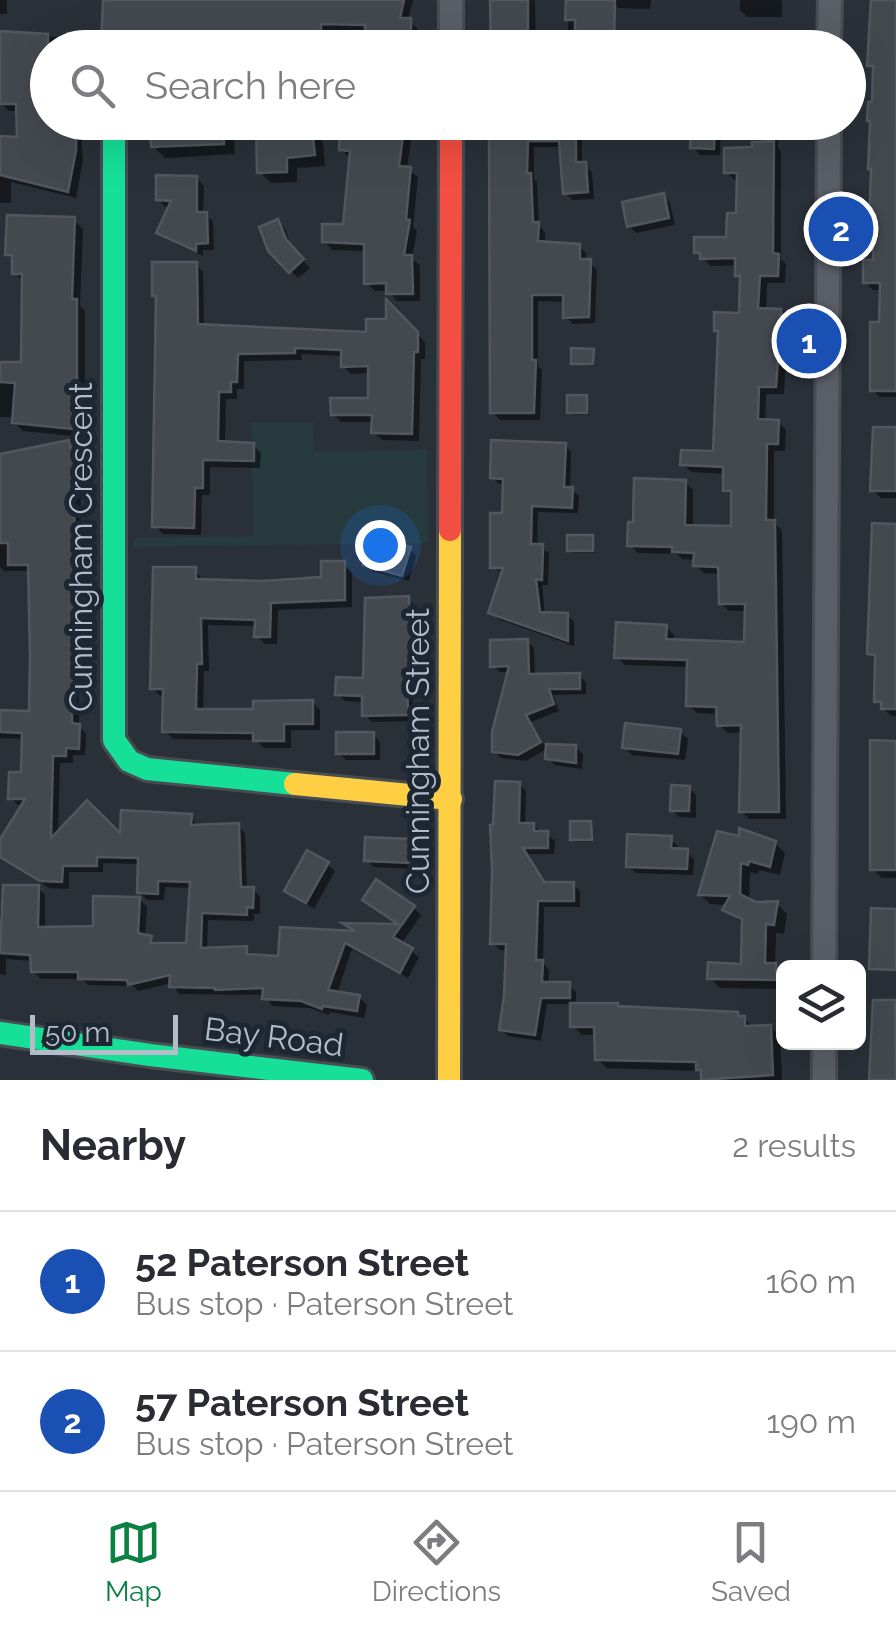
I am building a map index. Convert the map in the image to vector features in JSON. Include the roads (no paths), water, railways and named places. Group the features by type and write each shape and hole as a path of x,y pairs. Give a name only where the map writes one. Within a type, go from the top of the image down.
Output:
{"street":[{"path":"451,0 451,30"},
{"path":"829,30 830,0"},
{"name":"Cunningham Crescent","path":"114,140 114,740 129,761 147,769 451,799"},
{"name":"Cunningham Street","path":"449,1080 451,140"},
{"path":"824,960 829,140"},
{"name":"Bay Road","path":"0,1033 362,1080"},
{"path":"824,1050 824,1080"}],"place":[{"name":"57 Paterson Street","path":"841,229"},
{"name":"52 Paterson Street","path":"809,341"}]}
